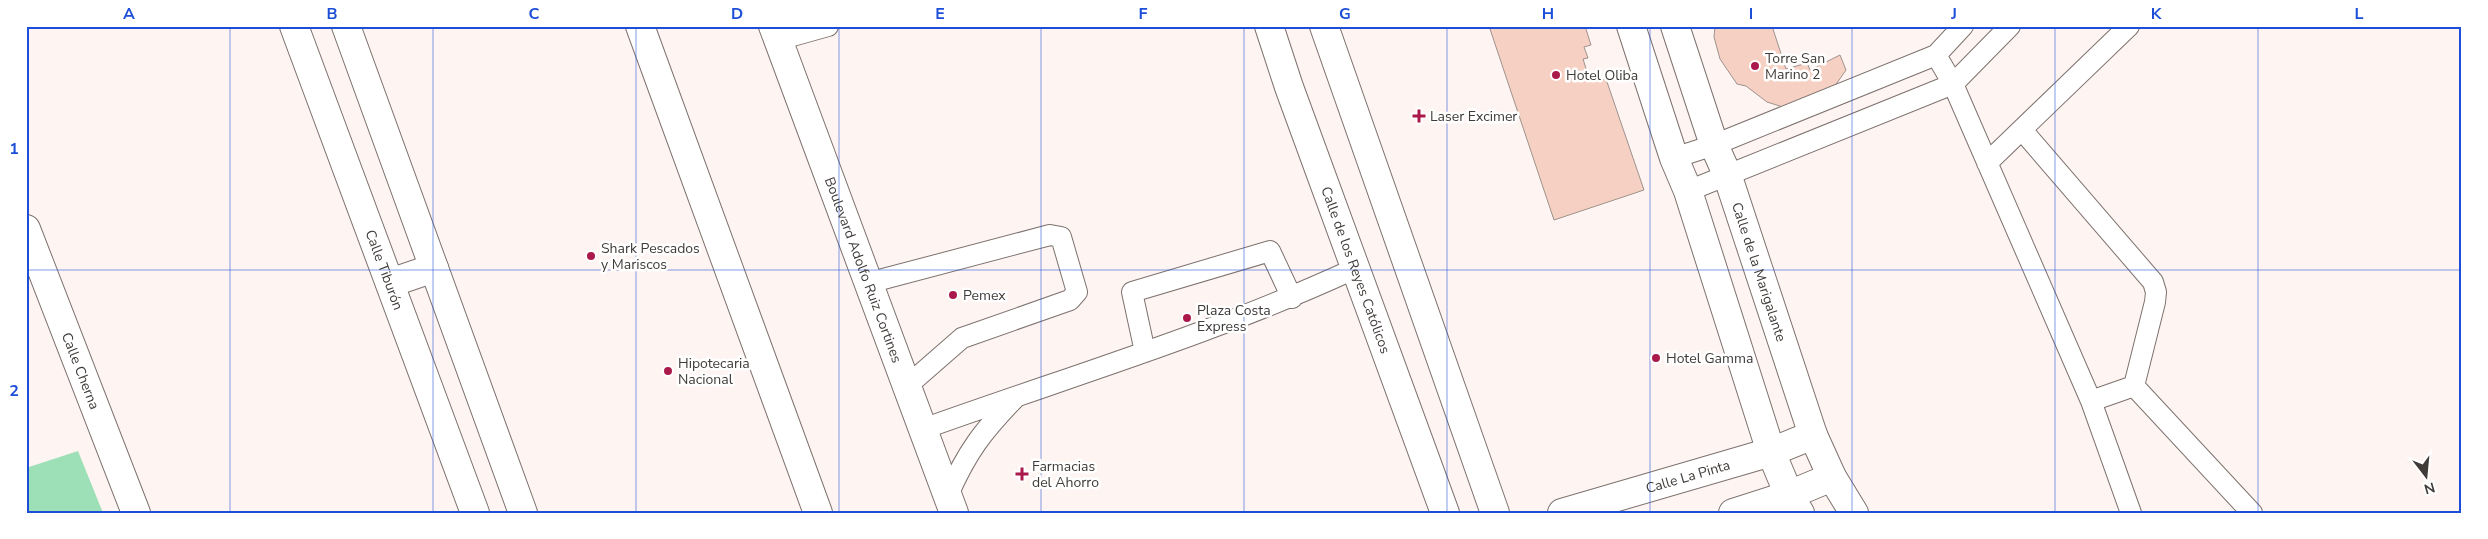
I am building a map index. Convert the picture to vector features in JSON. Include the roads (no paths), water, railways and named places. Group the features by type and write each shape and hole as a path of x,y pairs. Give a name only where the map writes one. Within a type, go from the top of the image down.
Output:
{"street":[{"name":"Calle Tiburón","path":"294,26 475,513"},
{"path":"346,26 523,513"},
{"path":"640,26 818,513"},
{"name":"Calle de los Reyes Católicos","path":"1269,26 1289,87 1445,513"},
{"path":"1324,26 1495,513"},
{"path":"1631,26 1674,158 1688,191 1771,452 1795,504"},
{"name":"Calle de la Marigalante","path":"1674,26 1714,145 1727,174 1814,435 1832,477 1854,513"},
{"name":"Boulevard Adolfo Ruiz Cortines","path":"776,33 951,504"},
{"name":"Calle Cherna","path":"26,228 136,513"},
{"path":"390,284 434,268"},
{"name":"Calle La Pinta","path":"1562,513 1771,452 1814,435"},
{"path":"1733,513 1795,504 1832,477"},
{"path":"808,484 808,513"}],"lane":[{"path":"776,33 828,26"},
{"path":"1674,158 1714,145 1936,55 1963,26"},
{"path":"1688,191 1953,84 2010,26"},
{"path":"1987,163 2129,26"},
{"path":"1936,55 1953,84 2091,401 2131,513"},
{"path":"2022,130 2153,282 2156,292 2155,302 2134,386"},
{"path":"868,283 1050,235 1061,237 1077,292 1070,300 962,338 907,386"},
{"path":"1145,352 1132,292 1270,251 1292,298"},
{"path":"923,429 1145,352 1292,298 1356,268"},
{"path":"2091,401 2134,386"},
{"path":"2134,386 2252,513"},
{"path":"951,504 964,460 983,432 1018,395"}],"place":[{"name":"Torre San Marino 2","path":"1755,66"},
{"name":"Hotel Oliba","path":"1556,75"},
{"name":"Laser Excimer","path":"1419,116"},
{"name":"Shark Pescados y Mariscos","path":"591,256"},
{"name":"Pemex","path":"953,295"},
{"name":"Plaza Costa Express","path":"1187,318"},
{"name":"Hotel Gamma","path":"1656,358"},
{"name":"Hipotecaria Nacional","path":"668,371"},
{"name":"Farmacias del Ahorro","path":"1022,474"}]}
